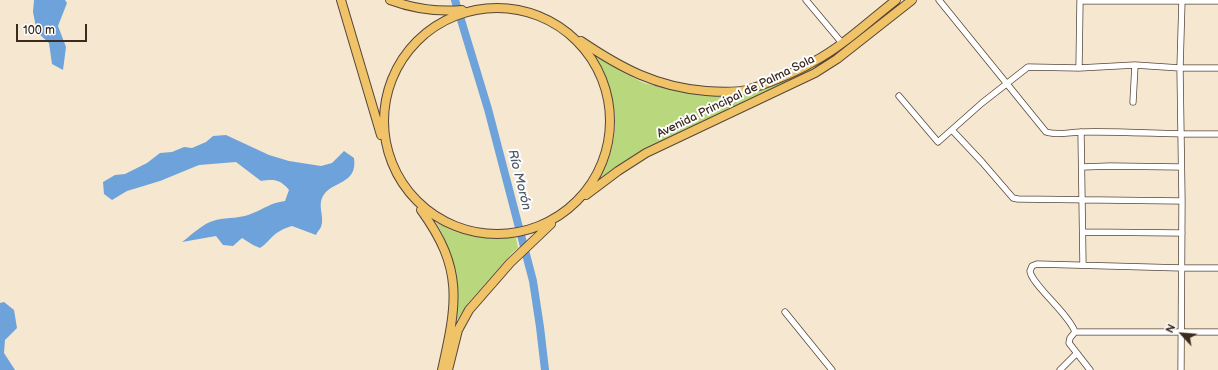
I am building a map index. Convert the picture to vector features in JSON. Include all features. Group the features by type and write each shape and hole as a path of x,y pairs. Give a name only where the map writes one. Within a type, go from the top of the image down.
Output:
{"highway":[{"path":"341,0 388,156 397,177 435,232 446,251 454,290 453,315 442,370"},
{"path":"390,0 419,8 453,13 476,9 503,8 521,10 543,17 563,28 583,47 594,62 605,87 610,114 608,141 600,167 586,191 506,267 472,306 462,320 456,335 448,370"},
{"name":"Avenida Principal de Palma Sola","path":"563,28 617,64 643,77 674,87 728,92 746,90 813,62 842,43 896,0"},
{"name":"Avenida Principal de Palma Sola","path":"566,210 618,171 640,157 815,73 837,59 912,0"},
{"path":"388,156 384,138 383,120 386,97 393,75 407,52 420,38 453,13"},
{"path":"410,196 430,214 454,227 481,234 499,235 532,229 551,221 566,210"}],"street":[{"path":"806,0 842,43"},
{"path":"939,0 1046,132 1062,134 1081,132 1182,135 1218,134"},
{"path":"1079,68 1080,1 1218,1"},
{"path":"1181,370 1182,135 1180,68 1182,1"},
{"path":"1133,102 1135,65"},
{"path":"899,96 938,142 982,103 1028,67 1079,68 1135,65 1180,68 1218,68"},
{"path":"952,130 1013,198 1182,201"},
{"path":"1081,132 1083,265"},
{"path":"1082,167 1110,166 1181,168"},
{"path":"1083,232 1182,233"},
{"path":"1075,332 1073,326 1032,278 1030,271 1032,266 1037,264 1218,268"},
{"path":"785,312 832,370"},
{"path":"1075,332 1218,332"},
{"path":"1075,332 1070,338 1070,344 1090,370"},
{"path":"1060,370 1077,353"}],"green space":[{"path":"593,52 622,72 644,83 663,88 710,95 736,94 816,64 818,66 749,101 650,147 623,162 600,180 611,151 615,131 615,120 613,100 610,90 603,71 591,53"},
{"path":"436,222 453,231 475,237 516,238 518,248 469,302 457,320 457,289 455,272 446,242"}],"water":[{"path":"34,0 65,0 67,3 58,26 66,47 63,70 52,64 49,43 37,32 33,12"},
{"path":"226,135 269,155 289,161 321,166 332,163 344,151 354,158 352,173 343,182 327,191 321,200 322,223 316,235 292,226 277,233 260,248 242,238 233,246 223,245 216,236 182,242 202,226 211,221 248,215 272,204 285,201 289,190 283,184 273,180 261,181 236,162 199,165 160,181 127,191 112,200 104,194 103,182 115,175 125,174 147,163 160,153 172,152 184,147 192,148 206,142 213,136"},
{"path":"4,302 14,310 17,328 5,340 4,353 15,370 0,370 0,303"}],"waterway":[{"name":"Río Morón","path":"455,0 488,109 533,281 545,370"}]}
